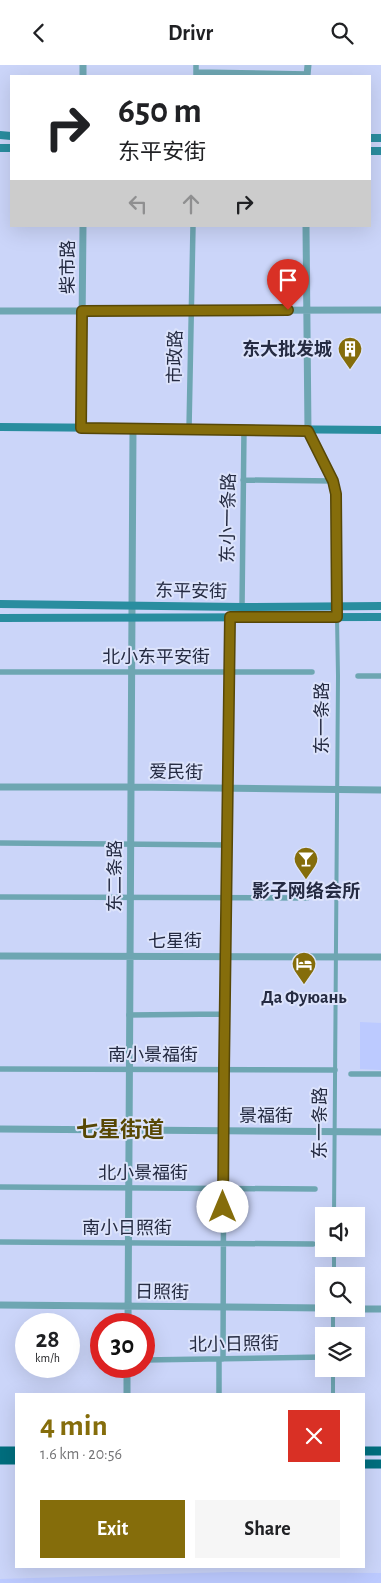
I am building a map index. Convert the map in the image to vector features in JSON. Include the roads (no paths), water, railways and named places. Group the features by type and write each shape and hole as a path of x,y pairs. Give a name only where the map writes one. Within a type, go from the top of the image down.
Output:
{"highway":[{"path":"0,1451 15,1451"},
{"path":"365,1451 381,1451"},
{"path":"0,1460 15,1460"},
{"path":"365,1464 381,1465"}],"main road":[{"path":"0,427 308,431 381,430"},
{"name":"东平安街","path":"0,604 242,607 381,606"},
{"name":"东平安街","path":"0,617 381,617"}],"street":[{"path":"196,65 196,74 307,75 308,65"},
{"name":"柴市路","path":"81,428 83,227"},
{"name":"市政路","path":"189,429 193,227"},
{"name":"东一条路","path":"306,227 308,431 333,481 337,509 334,1207"},
{"path":"0,311 381,310"},
{"name":"东二条路","path":"128,1313 132,429"},
{"name":"东小一条路","path":"242,607 244,430"},
{"path":"244,480 333,481"},
{"path":"219,1393 223,1307 224,1014 230,617"},
{"name":"北小东平安街","path":"0,672 312,672"},
{"path":"358,676 381,675"},
{"name":"爱民街","path":"0,787 381,790"},
{"path":"0,843 227,845"},
{"path":"0,897 307,898"},
{"name":"七星街","path":"0,956 381,957"},
{"path":"129,1015 224,1014"},
{"name":"南小景福街","path":"0,1069 335,1070"},
{"path":"351,1074 381,1074"},
{"name":"景福街","path":"0,1129 381,1132"},
{"name":"北小景福街","path":"0,1187 315,1189"},
{"name":"南小日照街","path":"0,1242 313,1244"},
{"name":"日照街","path":"0,1305 315,1308"},
{"path":"365,1309 381,1309"},
{"name":"北小日照街","path":"155,1360 315,1357"},
{"path":"333,1377 333,1393"},
{"path":"127,1393 128,1378"}],"place":[{"name":"东大批发城","path":"350,370"},
{"name":"影子网络会所","path":"306,880"},
{"name":"Да Фуюань","path":"304,985"}],"district":[{"name":"七星街道","path":"120,1129"}]}
